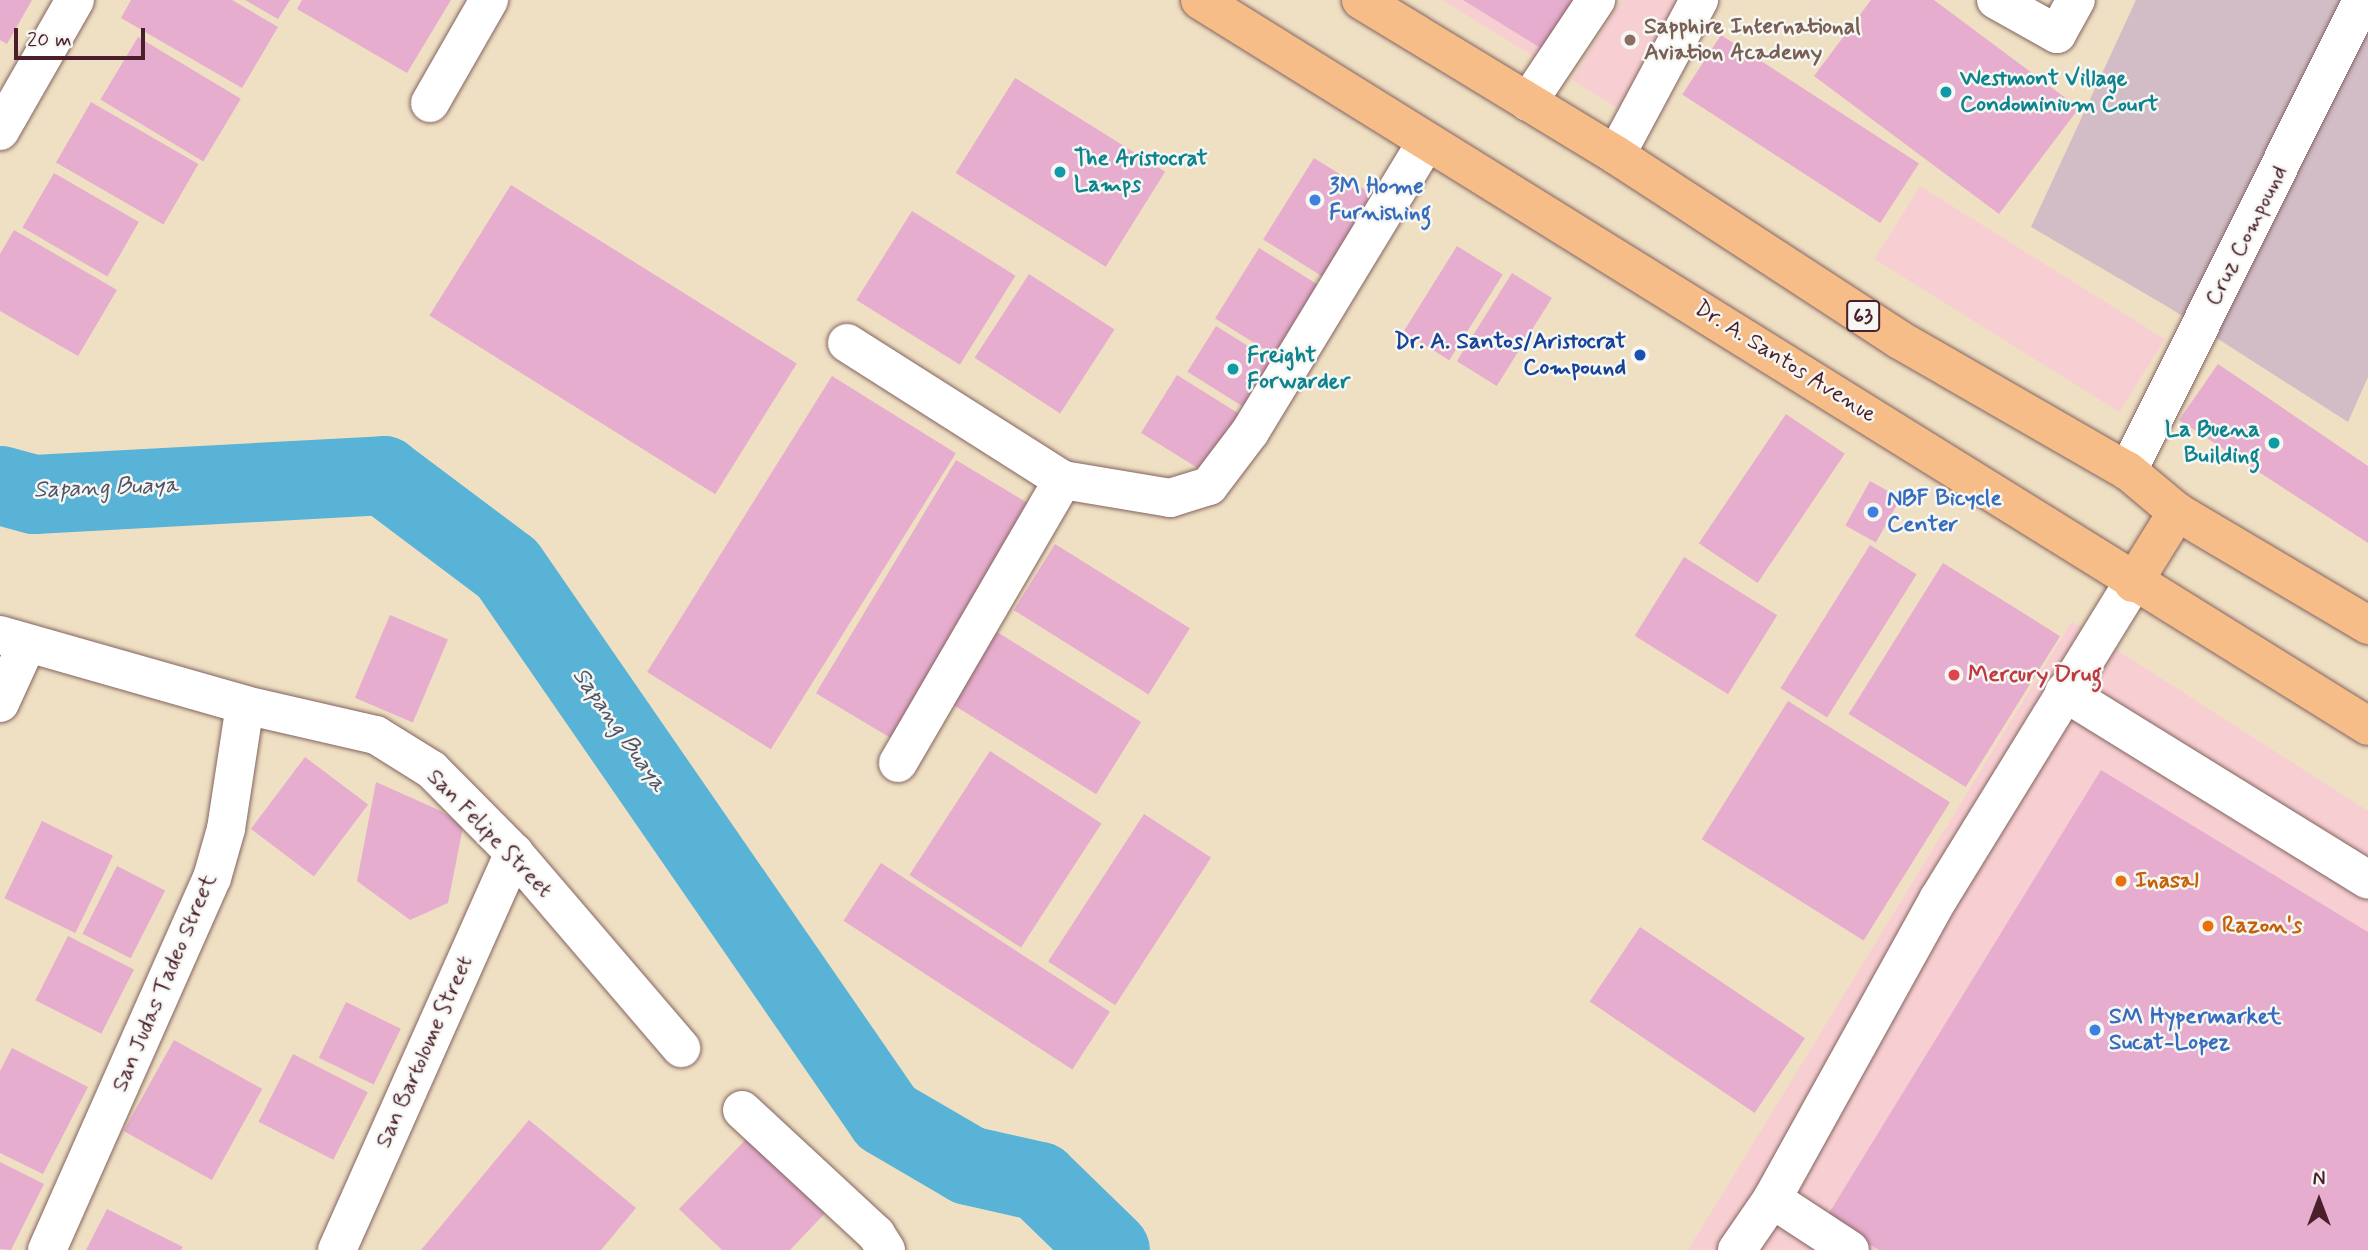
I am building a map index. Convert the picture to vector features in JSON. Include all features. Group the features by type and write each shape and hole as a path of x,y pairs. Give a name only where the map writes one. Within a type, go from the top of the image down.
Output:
{"main road":[{"name":"Dr. A. Santos Avenue","path":"1200,0 1426,142 1797,368 2133,583 2368,726"},
{"name":"63","path":"1361,0 1616,155 1898,340 2128,471 2177,512 2368,625"},
{"path":"2133,583 2177,512"}],"street":[{"path":"0,131 75,0"},
{"path":"430,103 489,0"},
{"path":"1528,102 1596,0"},
{"path":"1616,155 1699,0"},
{"path":"1996,0 2057,34 2076,0"},
{"name":"Cruz Compound","path":"2128,471 2362,0"},
{"path":"847,343 1063,480 1170,498 1209,486 1250,432 1426,142"},
{"path":"898,763 1063,480"},
{"path":"1737,1250 1772,1199 1939,898 2133,583"},
{"path":"0,703 13,639"},
{"name":"San Felipe Street","path":"13,639 245,705 376,735 432,770 514,853 681,1048"},
{"path":"2064,692 2368,880"},
{"name":"San Judas Tadeo Street","path":"47,1250 212,878 226,829 245,705"},
{"name":"San Bartolome Street","path":"337,1250 514,853"},
{"path":"742,1110 875,1245"},
{"path":"1772,1199 1850,1250"}],"shaded area":[{"path":"1442,0 1579,0 1541,61"},
{"name":"Sapphire International Aviation Academy","path":"1621,0 1688,0 1620,110 1572,80"},
{"path":"2136,0 2368,0 2368,377 2348,422 2168,307 2031,227"},
{"path":"1920,186 2165,339 2120,412 1874,259"},
{"name":"SM Hypermarket Sucat-Lopez","path":"2072,621 2368,811 2368,1250 1688,1250"}],"building":[{"path":"0,0 32,0 7,44 0,40"},
{"path":"131,0 232,0 278,27 242,88 121,18"},
{"path":"245,0 290,0 278,19"},
{"path":"302,0 451,0 407,73 297,9"},
{"path":"1463,0 1575,0 1544,50"},
{"name":"Westmont Village Condominium Court","path":"1871,0 1934,0 2079,108 1999,214 1814,76"},
{"path":"1721,35 1919,164 1880,223 1682,95"},
{"path":"138,37 241,99 203,161 100,100"},
{"name":"The Aristocrat Lamps","path":"1015,78 1165,172 1106,267 956,173"},
{"path":"91,102 198,164 163,225 56,163"},
{"path":"1314,158 1379,199 1328,280 1263,239"},
{"path":"54,173 139,222 107,277 22,228"},
{"path":"511,185 797,364 715,494 429,316"},
{"path":"912,211 1015,276 960,365 856,300"},
{"path":"14,230 117,290 78,356 0,311 0,254"},
{"path":"1457,246 1503,275 1449,360 1403,332"},
{"path":"1259,248 1325,289 1281,360 1215,318"},
{"path":"1512,273 1552,298 1497,386 1457,361"},
{"path":"1029,274 1115,330 1060,413 975,358"},
{"name":"Freight Forwarder","path":"1216,326 1280,366 1251,412 1187,372"},
{"name":"La Buena Building","path":"2218,364 2368,466 2368,543 2179,420"},
{"path":"1177,375 1247,418 1211,476 1141,433"},
{"path":"832,376 956,453 771,749 647,672"},
{"path":"1786,414 1845,454 1758,583 1699,543"},
{"path":"956,460 1037,508 896,742 816,693"},
{"name":"NBF Bicycle Center","path":"1870,481 1901,498 1876,543 1845,526"},
{"path":"1055,544 1190,628 1149,694 1014,610"},
{"path":"1870,545 1917,574 1827,717 1780,688"},
{"path":"1684,557 1777,615 1728,694 1635,636"},
{"name":"Mercury Drug","path":"1943,563 2060,636 1966,787 1849,714"},
{"path":"390,615 448,640 413,722 355,698"},
{"path":"997,632 1141,722 1096,794 952,704"},
{"path":"1788,701 1950,802 1864,940 1702,839"},
{"path":"990,751 1102,823 1021,948 909,875"},
{"path":"305,757 368,805 314,876 251,829"},
{"name":"SM Hypermarket Sucat-Lopez","path":"2101,770 2368,932 2368,1250 1879,1250 1826,1218"},
{"path":"376,782 441,811 463,827 448,903 410,920 357,881"},
{"path":"1144,814 1211,858 1115,1005 1048,962"},
{"path":"42,821 113,856 75,933 4,898"},
{"path":"881,863 1110,1012 1072,1070 843,921"},
{"path":"117,866 165,891 131,958 82,934"},
{"path":"1640,927 1805,1038 1755,1113 1590,1002"},
{"path":"68,936 134,970 101,1034 35,1000"},
{"path":"346,1002 401,1029 374,1084 319,1058"},
{"path":"174,1040 262,1089 212,1180 124,1131"},
{"path":"12,1048 88,1087 43,1174 0,1153 0,1071"},
{"path":"293,1054 368,1092 333,1160 258,1122"},
{"path":"529,1120 636,1208 601,1250 421,1250"},
{"path":"752,1133 831,1207 790,1250 722,1250 679,1209"},
{"path":"0,1162 44,1184 11,1250 0,1249"},
{"path":"107,1209 183,1247 181,1250 86,1250"}],"waterway":[{"name":"Sapang Buaya","path":"0,485 34,494 383,475 507,568 886,1117 968,1165 1039,1181 1110,1250"}],"place":[{"name":"Sapphire International Aviation Academy","path":"1630,40"},
{"name":"Westmont Village Condominium Court","path":"1946,92"},
{"name":"The Aristocrat Lamps","path":"1060,172"},
{"name":"3M Home Furnishing","path":"1315,200"},
{"name":"Dr. A. Santos/Aristocrat Compound","path":"1640,355"},
{"name":"Freight Forwarder","path":"1233,369"},
{"name":"La Buena Building","path":"2274,443"},
{"name":"NBF Bicycle Center","path":"1873,512"},
{"name":"Mercury Drug","path":"1954,675"},
{"name":"Inasal","path":"2121,881"},
{"name":"Razon's","path":"2208,926"},
{"name":"SM Hypermarket Sucat-Lopez","path":"2095,1030"}]}
